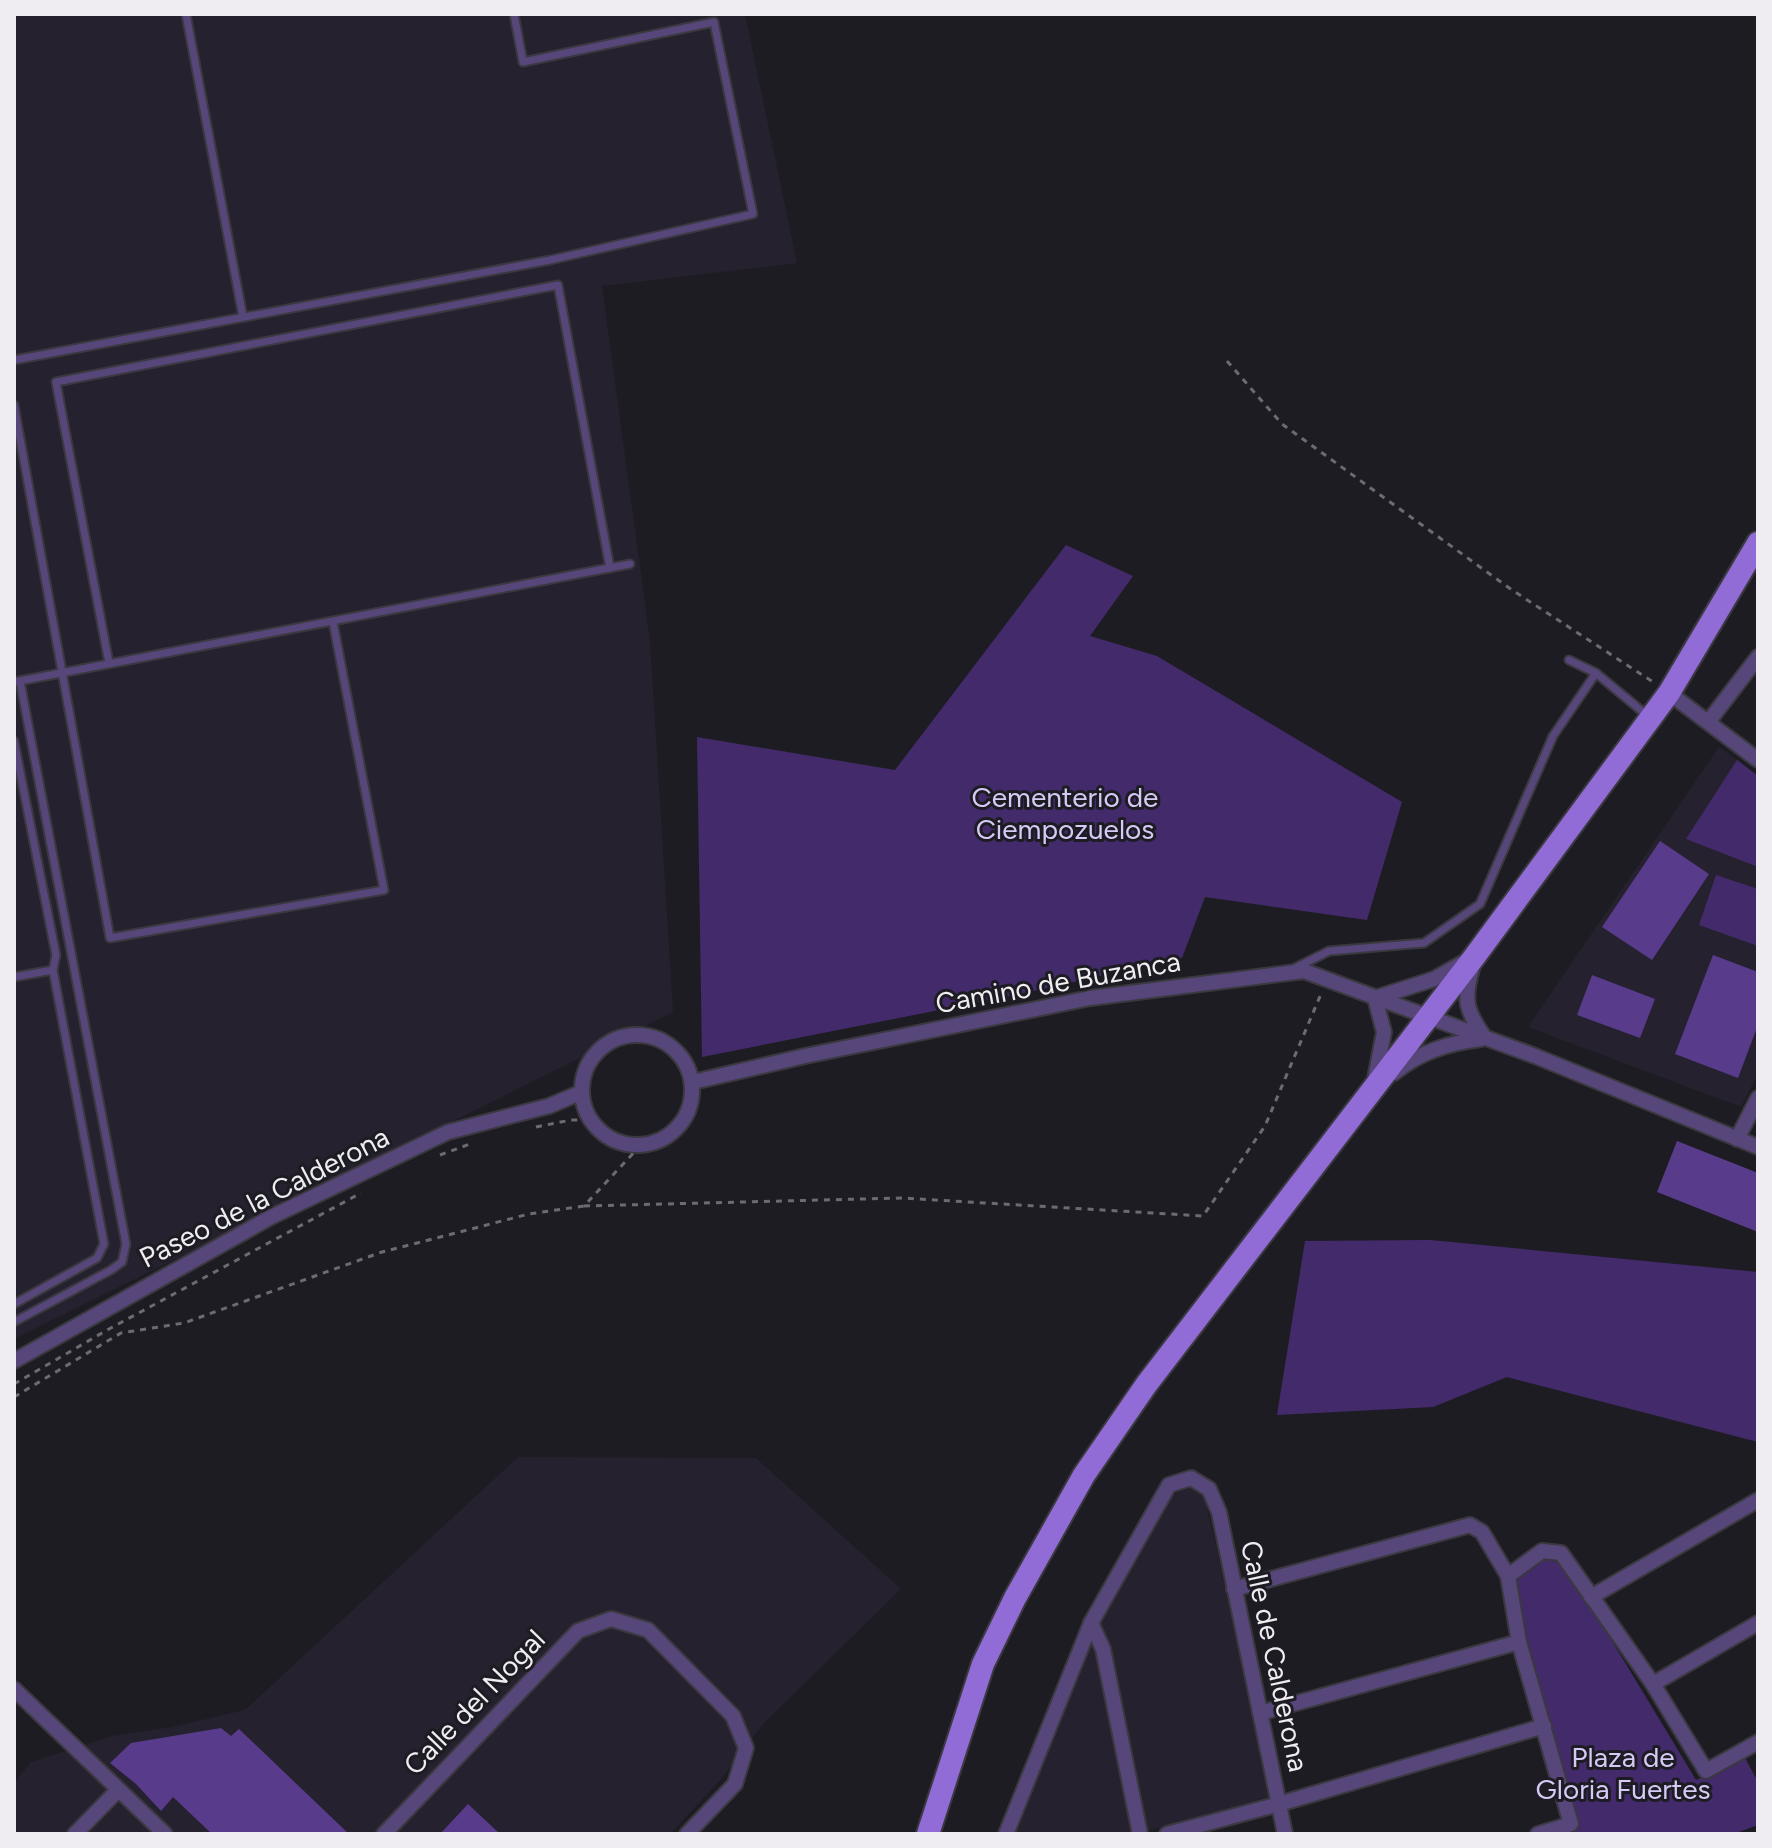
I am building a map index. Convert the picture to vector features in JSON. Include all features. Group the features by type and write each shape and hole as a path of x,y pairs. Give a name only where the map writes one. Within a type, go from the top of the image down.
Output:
{"main road":[{"path":"928,1834 983,1664 1015,1598 1084,1475 1146,1385 1475,956 1651,718 1758,543"}],"street":[{"path":"1709,721 1758,657"},
{"path":"1669,693 1758,760"},
{"path":"1372,1092 1384,1032 1375,998 1434,979 1475,956"},
{"path":"1372,1092 1412,1059 1453,1042 1485,1038 1469,1015 1465,991 1475,956"},
{"name":"Camino de Buzanca","path":"693,1082 1090,998 1304,971 1550,1062 1758,1147"},
{"path":"636,1034 658,1038 676,1049 688,1066 693,1082 692,1100 679,1128 658,1142 640,1146 611,1139 588,1114 582,1092 584,1073 597,1052 618,1038 636,1034"},
{"name":"Paseo de la Calderona","path":"14,1361 271,1217 448,1132 549,1106 582,1092"},
{"path":"1737,1139 1758,1098"},
{"name":"Paseo de la Calderona","path":"549,1106 588,1114"},
{"name":"Calle de Calderona","path":"1091,1623 1169,1485 1191,1478 1209,1489 1219,1512 1285,1834"},
{"path":"1591,1597 1758,1500"},
{"path":"1234,1589 1470,1525 1482,1532 1508,1576 1519,1642 1571,1824 1538,1834"},
{"path":"1508,1576 1521,1563 1542,1551 1561,1553 1653,1684 1706,1771 1758,1742"},
{"name":"Calle del Nogal","path":"384,1834 578,1631 611,1619 648,1630 733,1716 746,1748 735,1784 687,1834"},
{"path":"1006,1834 1091,1623"},
{"path":"1091,1623 1103,1649 1140,1834"},
{"path":"1653,1684 1758,1623"},
{"path":"1260,1713 1519,1642"},
{"path":"14,1689 165,1834"},
{"path":"1167,1834 1544,1726"},
{"path":"75,1834 118,1790"}],"lane":[{"path":"186,14 243,317"},
{"path":"14,360 557,259 753,214 714,22 523,62 514,14"},
{"path":"109,663 56,382 558,285 610,568"},
{"path":"14,405 110,938 384,890 333,622"},
{"path":"14,1322 111,1270 122,1262 126,1244 17,682 630,564"},
{"path":"1569,660 1596,673 1651,718"},
{"path":"1287,973 1329,951 1424,943 1480,904 1553,736 1596,673"},
{"path":"14,741 56,955 53,970 104,1244 97,1258 14,1304"},
{"path":"14,977 53,970"}],"path":[{"path":"1227,361 1282,424 1512,590 1669,693"},
{"path":"14,1397 121,1333 184,1323 382,1252 529,1214 584,1206 902,1198 1203,1216 1265,1126 1328,980"},
{"path":"530,1129 588,1114"},
{"path":"428,1160 473,1143"},
{"path":"584,1206 640,1146"},
{"path":"14,1384 371,1187"}],"shaded area":[{"path":"14,14 745,14 797,263 602,286 650,641 673,1012 14,1339"},
{"path":"1719,747 1758,776 1758,1073 1741,1107 1528,1027"},
{"path":"518,1457 756,1458 901,1589 764,1723 721,1779 670,1834 14,1834 14,1783 31,1762 112,1736 172,1727 245,1710"},
{"path":"1186,1485 1204,1493 1272,1796 1137,1834 1010,1834 1076,1668 1156,1510"}],"green space":[{"name":"Cementerio de Ciempozuelos","path":"1066,545 1133,576 1090,636 1157,656 1402,802 1367,920 1205,897 1182,958 1015,995 702,1057 697,737 895,770"},
{"path":"1737,760 1758,776 1758,867 1686,839"},
{"path":"1716,875 1758,889 1758,946 1699,925"},
{"path":"1430,1240 1758,1272 1758,1442 1507,1377 1433,1407 1277,1415 1305,1241"},
{"name":"Plaza de Gloria Fuertes","path":"1538,1559 1559,1562 1595,1613 1696,1780 1745,1758 1758,1782 1758,1825 1733,1834 1551,1834 1576,1826 1527,1643 1515,1578"}],"building":[{"path":"1660,841 1709,874 1652,960 1602,927"},
{"path":"1713,955 1758,972 1758,1025 1738,1078 1675,1054"},
{"path":"1592,975 1655,999 1640,1038 1577,1015"},
{"path":"1677,1141 1758,1173 1758,1232 1657,1192"},
{"path":"221,1728 231,1736 239,1729 349,1834 212,1834 173,1797 161,1811 136,1784 110,1763 131,1743"},
{"path":"468,1804 500,1834 440,1834"}]}
